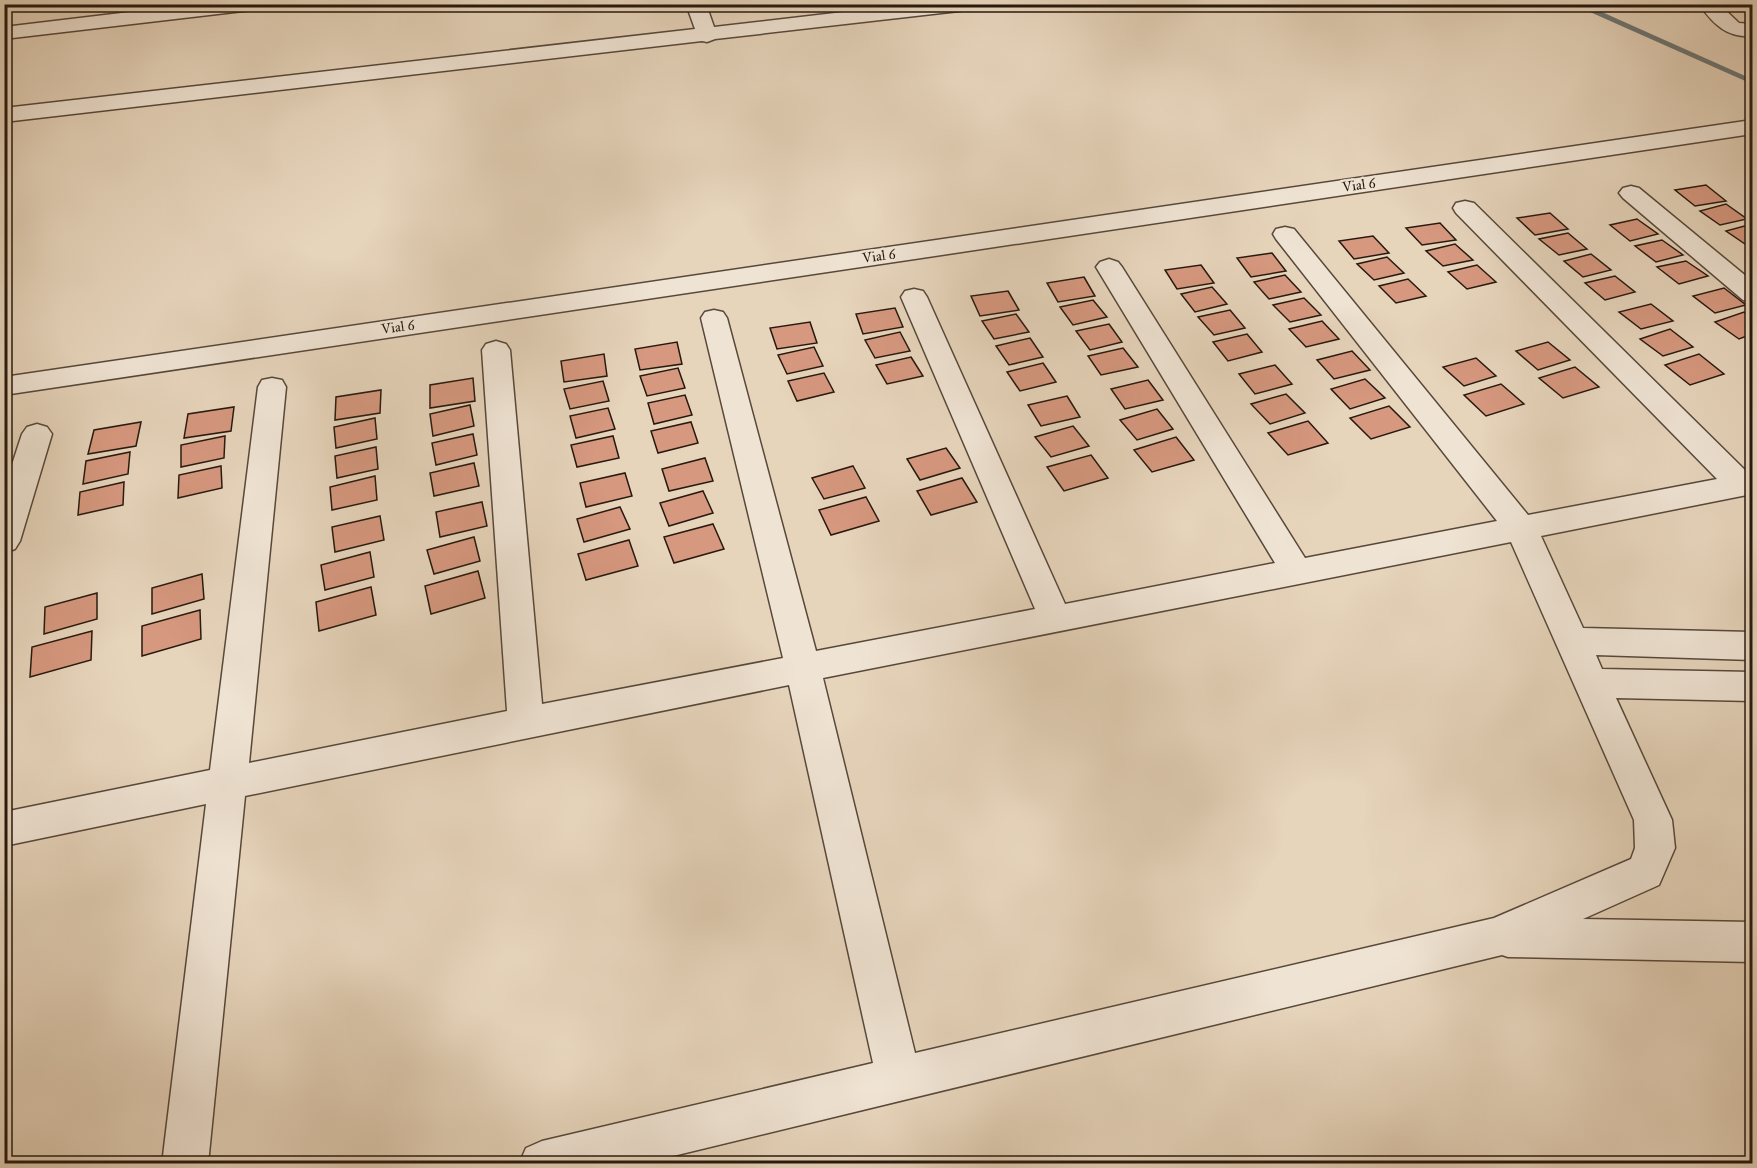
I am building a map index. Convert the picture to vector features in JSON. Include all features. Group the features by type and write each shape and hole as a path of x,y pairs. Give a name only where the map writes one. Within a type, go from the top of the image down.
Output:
{"street":[{"path":"4,33 252,4"},
{"path":"696,4 707,36"},
{"path":"4,116 968,4"},
{"path":"1708,4 1726,26 1741,32 1752,30"},
{"name":"Vial 6","path":"4,386 1752,127"},
{"path":"1631,193 1752,294"},
{"path":"1465,208 1747,484"},
{"path":"542,1164 1497,937 1645,872 1655,848 1653,820 1522,530 1285,234"},
{"path":"1109,267 1298,573"},
{"path":"914,297 1056,620"},
{"path":"714,318 803,669 899,1078"},
{"path":"496,350 526,722"},
{"path":"185,1164 272,387"},
{"path":"4,541 37,434"},
{"path":"4,830 526,722 1522,530 1747,484"},
{"path":"1573,641 1752,646"},
{"path":"1591,683 1752,687"},
{"path":"1497,937 1752,942"}],"building":[{"path":"1706,185 1726,201 1695,206 1675,190"},
{"path":"1726,204 1747,219 1720,225 1700,211"},
{"path":"1550,213 1568,229 1535,235 1517,218"},
{"path":"1637,219 1658,234 1630,241 1610,225"},
{"path":"1440,223 1456,240 1422,245 1406,228"},
{"path":"1752,224 1752,245 1748,246 1726,231"},
{"path":"1568,233 1587,249 1559,255 1539,239"},
{"path":"1373,236 1389,253 1354,259 1339,241"},
{"path":"1662,240 1683,255 1656,262 1635,246"},
{"path":"1455,244 1473,260 1443,266 1426,251"},
{"path":"1272,253 1286,271 1251,277 1237,258"},
{"path":"1591,254 1611,270 1583,277 1564,261"},
{"path":"1387,257 1404,273 1374,280 1357,264"},
{"path":"1686,261 1708,276 1679,284 1657,267"},
{"path":"1201,265 1214,283 1177,289 1165,270"},
{"path":"1477,265 1496,282 1467,289 1448,272"},
{"path":"1285,275 1301,292 1269,299 1254,282"},
{"path":"1615,276 1635,292 1605,300 1585,283"},
{"path":"1084,277 1095,296 1058,302 1047,283"},
{"path":"1408,279 1426,296 1396,303 1379,286"},
{"path":"1212,287 1227,304 1195,312 1181,294"},
{"path":"1724,288 1746,305 1715,313 1693,296"},
{"path":"1008,291 1019,310 980,316 971,296"},
{"path":"1304,298 1321,315 1290,322 1273,305"},
{"path":"1093,300 1107,317 1073,325 1060,307"},
{"path":"1651,304 1673,321 1641,329 1619,312"},
{"path":"895,308 903,327 863,334 856,314"},
{"path":"1230,310 1245,328 1214,335 1198,317"},
{"path":"1744,312 1752,319 1752,334 1739,339 1715,322"},
{"path":"1016,314 1029,332 994,339 982,321"},
{"path":"1322,321 1339,339 1306,347 1289,329"},
{"path":"810,322 817,343 777,349 770,328"},
{"path":"1109,324 1122,342 1090,350 1076,331"},
{"path":"1670,329 1693,347 1663,356 1640,339"},
{"path":"900,332 910,351 875,358 865,340"},
{"path":"1247,334 1262,352 1228,361 1213,342"},
{"path":"1030,338 1043,357 1009,365 996,346"},
{"path":"677,342 682,364 640,370 635,349"},
{"path":"1548,342 1570,360 1538,370 1516,351"},
{"path":"814,347 823,366 787,374 778,355"},
{"path":"1123,348 1138,367 1101,375 1088,356"},
{"path":"1352,351 1370,370 1334,379 1317,360"},
{"path":"604,354 607,376 564,382 561,361"},
{"path":"1699,354 1724,374 1690,385 1665,365"},
{"path":"911,357 923,376 887,384 876,365"},
{"path":"1476,358 1496,376 1464,386 1443,367"},
{"path":"1043,363 1056,382 1020,391 1007,372"},
{"path":"1275,365 1292,384 1255,394 1239,374"},
{"path":"1575,367 1599,387 1563,398 1539,378"},
{"path":"678,368 685,388 647,396 640,376"},
{"path":"824,373 834,392 797,401 788,381"},
{"path":"473,378 475,401 430,408 430,385"},
{"path":"1365,379 1385,398 1350,409 1331,389"},
{"path":"1148,380 1163,400 1125,409 1111,389"},
{"path":"603,381 609,401 570,409 564,389"},
{"path":"1501,384 1524,404 1486,416 1464,395"},
{"path":"381,390 380,413 335,420 336,397"},
{"path":"1286,394 1305,413 1270,424 1251,404"},
{"path":"685,395 692,415 654,424 648,403"},
{"path":"1067,396 1080,417 1041,426 1028,405"},
{"path":"470,405 474,426 433,436 430,414"},
{"path":"1389,406 1410,427 1371,439 1350,418"},
{"path":"234,407 231,431 184,438 188,414"},
{"path":"608,408 615,429 576,438 570,416"},
{"path":"1157,409 1173,429 1137,440 1120,420"},
{"path":"375,418 377,439 336,448 334,427"},
{"path":"1308,421 1328,443 1288,455 1268,433"},
{"path":"141,422 136,446 88,454 94,430"},
{"path":"691,422 698,443 658,453 651,431"},
{"path":"1073,426 1089,446 1051,457 1035,437"},
{"path":"473,434 477,455 436,465 432,443"},
{"path":"225,436 224,458 181,467 181,445"},
{"path":"613,436 619,458 577,467 571,445"},
{"path":"1176,437 1194,460 1152,472 1134,450"},
{"path":"376,447 378,469 337,478 335,456"},
{"path":"946,448 960,468 920,480 907,459"},
{"path":"130,452 128,474 83,484 86,461"},
{"path":"1091,455 1108,478 1064,491 1047,467"},
{"path":"705,458 713,481 669,491 662,469"},
{"path":"474,463 479,486 434,496 430,473"},
{"path":"221,466 222,488 178,498 179,475"},
{"path":"853,466 865,488 824,499 812,478"},
{"path":"625,473 632,496 586,507 580,483"},
{"path":"375,476 377,500 332,510 330,487"},
{"path":"962,478 977,502 931,515 917,491"},
{"path":"124,482 123,505 78,515 80,492"},
{"path":"703,491 713,513 669,526 660,503"},
{"path":"866,497 879,521 831,535 819,510"},
{"path":"482,502 487,526 440,537 436,512"},
{"path":"620,507 630,529 584,542 577,519"},
{"path":"380,516 384,540 335,552 332,527"},
{"path":"713,524 724,549 674,563 664,537"},
{"path":"474,537 480,561 434,574 427,550"},
{"path":"629,540 638,566 586,580 578,554"},
{"path":"370,552 374,577 325,590 321,565"},
{"path":"478,571 485,598 431,614 425,586"},
{"path":"202,574 204,599 152,614 152,588"},
{"path":"371,587 376,615 319,631 316,602"},
{"path":"97,593 97,619 44,634 45,607"},
{"path":"200,610 201,639 142,656 142,626"},
{"path":"92,631 91,660 30,677 32,647"}],"waterway":[{"path":"1576,4 1752,82"}]}
